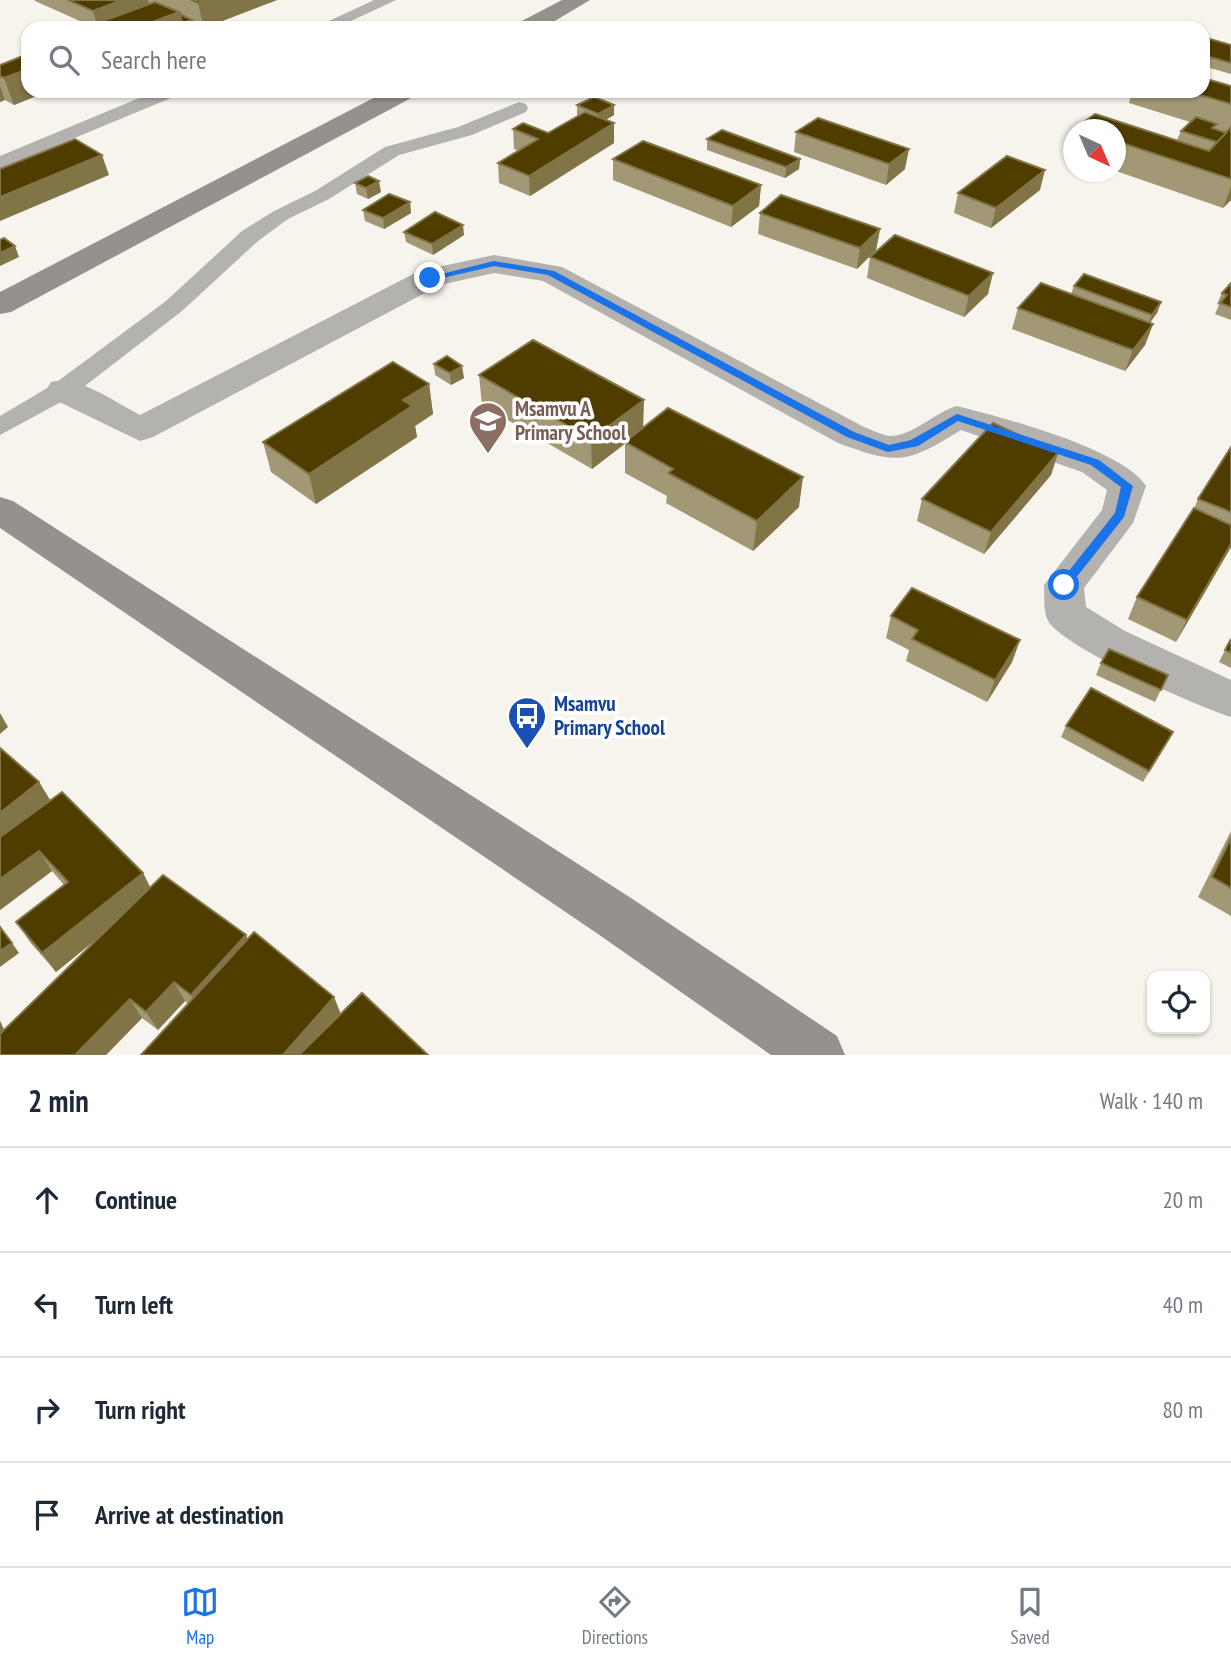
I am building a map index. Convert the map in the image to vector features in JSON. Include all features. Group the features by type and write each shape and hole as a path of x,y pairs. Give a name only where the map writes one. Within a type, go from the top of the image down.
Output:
{"main road":[{"path":"539,21 579,0"},
{"path":"0,305 393,98"},
{"path":"0,510 605,910 818,1055"}],"street":[{"path":"62,390 140,429 430,278 494,264 551,273 851,435 888,449 914,443 957,417 1095,463 1127,486 1120,514 1064,585 1066,615 1110,643 1231,699"}],"lane":[{"path":"338,21 388,0"},
{"path":"0,163 155,98"},
{"path":"0,427 62,390 174,306 250,236 282,215 322,195 391,150 465,131 519,108"}],"building":[{"path":"68,0 122,0 93,11"},
{"path":"155,2 179,12 155,21 103,21"},
{"path":"180,14 192,20 189,21 182,21"},
{"path":"1210,39 1231,45 1231,63 1210,57"},
{"path":"21,57 21,72 4,78 0,76 0,65"},
{"path":"1210,80 1231,86 1231,104 1210,98"},
{"path":"596,98 614,105 598,114 577,105"},
{"path":"585,112 614,123 529,176 498,163 538,139 513,129 523,123 548,133"},
{"path":"1095,114 1110,119 1088,119"},
{"path":"1196,117 1217,124 1212,128 1226,133 1217,142 1181,131"},
{"path":"818,118 909,149 889,164 796,132"},
{"path":"1126,124 1209,151 1231,127 1231,179 1126,144"},
{"path":"722,130 800,159 786,167 707,139"},
{"path":"75,139 102,155 0,197 0,169"},
{"path":"643,141 761,185 733,206 613,159"},
{"path":"1007,156 1045,170 996,208 958,193"},
{"path":"368,176 379,181 366,188 355,183"},
{"path":"389,194 410,202 383,218 363,210"},
{"path":"781,195 880,229 860,248 760,213"},
{"path":"435,212 463,225 432,244 404,232"},
{"path":"895,235 993,273 969,296 870,257"},
{"path":"4,238 15,246 0,253 0,240"},
{"path":"1084,274 1161,302 1152,315 1074,286"},
{"path":"1041,283 1153,324 1133,350 1018,308"},
{"path":"1231,283 1231,307 1220,303 1227,295 1222,293"},
{"path":"533,340 644,400 591,439 479,375"},
{"path":"447,356 462,366 450,373 434,364"},
{"path":"393,362 429,384 403,400 412,406 309,474 263,442"},
{"path":"668,408 803,477 757,521 668,473 673,469 625,442"},
{"path":"993,423 1058,453 991,532 922,499"},
{"path":"1231,447 1231,512 1198,499"},
{"path":"1194,508 1231,525 1231,544 1187,620 1137,597"},
{"path":"912,588 1020,640 995,680 912,639 918,630 891,616"},
{"path":"1231,639 1231,653 1225,650"},
{"path":"1109,649 1168,675 1161,690 1101,663"},
{"path":"1091,688 1173,732 1149,771 1066,726"},
{"path":"0,748 39,782 0,813"},
{"path":"62,792 143,873 42,953 16,922 68,882 39,851 0,879 0,837"},
{"path":"1231,838 1231,888 1212,877"},
{"path":"163,875 246,935 191,995 174,982 146,1012 130,999 75,1055 0,1055 0,1034"},
{"path":"0,927 12,943 0,951"},
{"path":"254,932 334,997 283,1055 141,1055"},
{"path":"362,993 428,1055 299,1055"}],"place":[{"name":"Msamvu A Primary School","path":"488,455"},
{"name":"Msamvu Primary School","path":"527,750"}],"route":[{"path":"430,278 494,264 551,273 851,435 888,449 914,443 957,417 1095,463 1127,486 1120,514 1064,585"}]}
